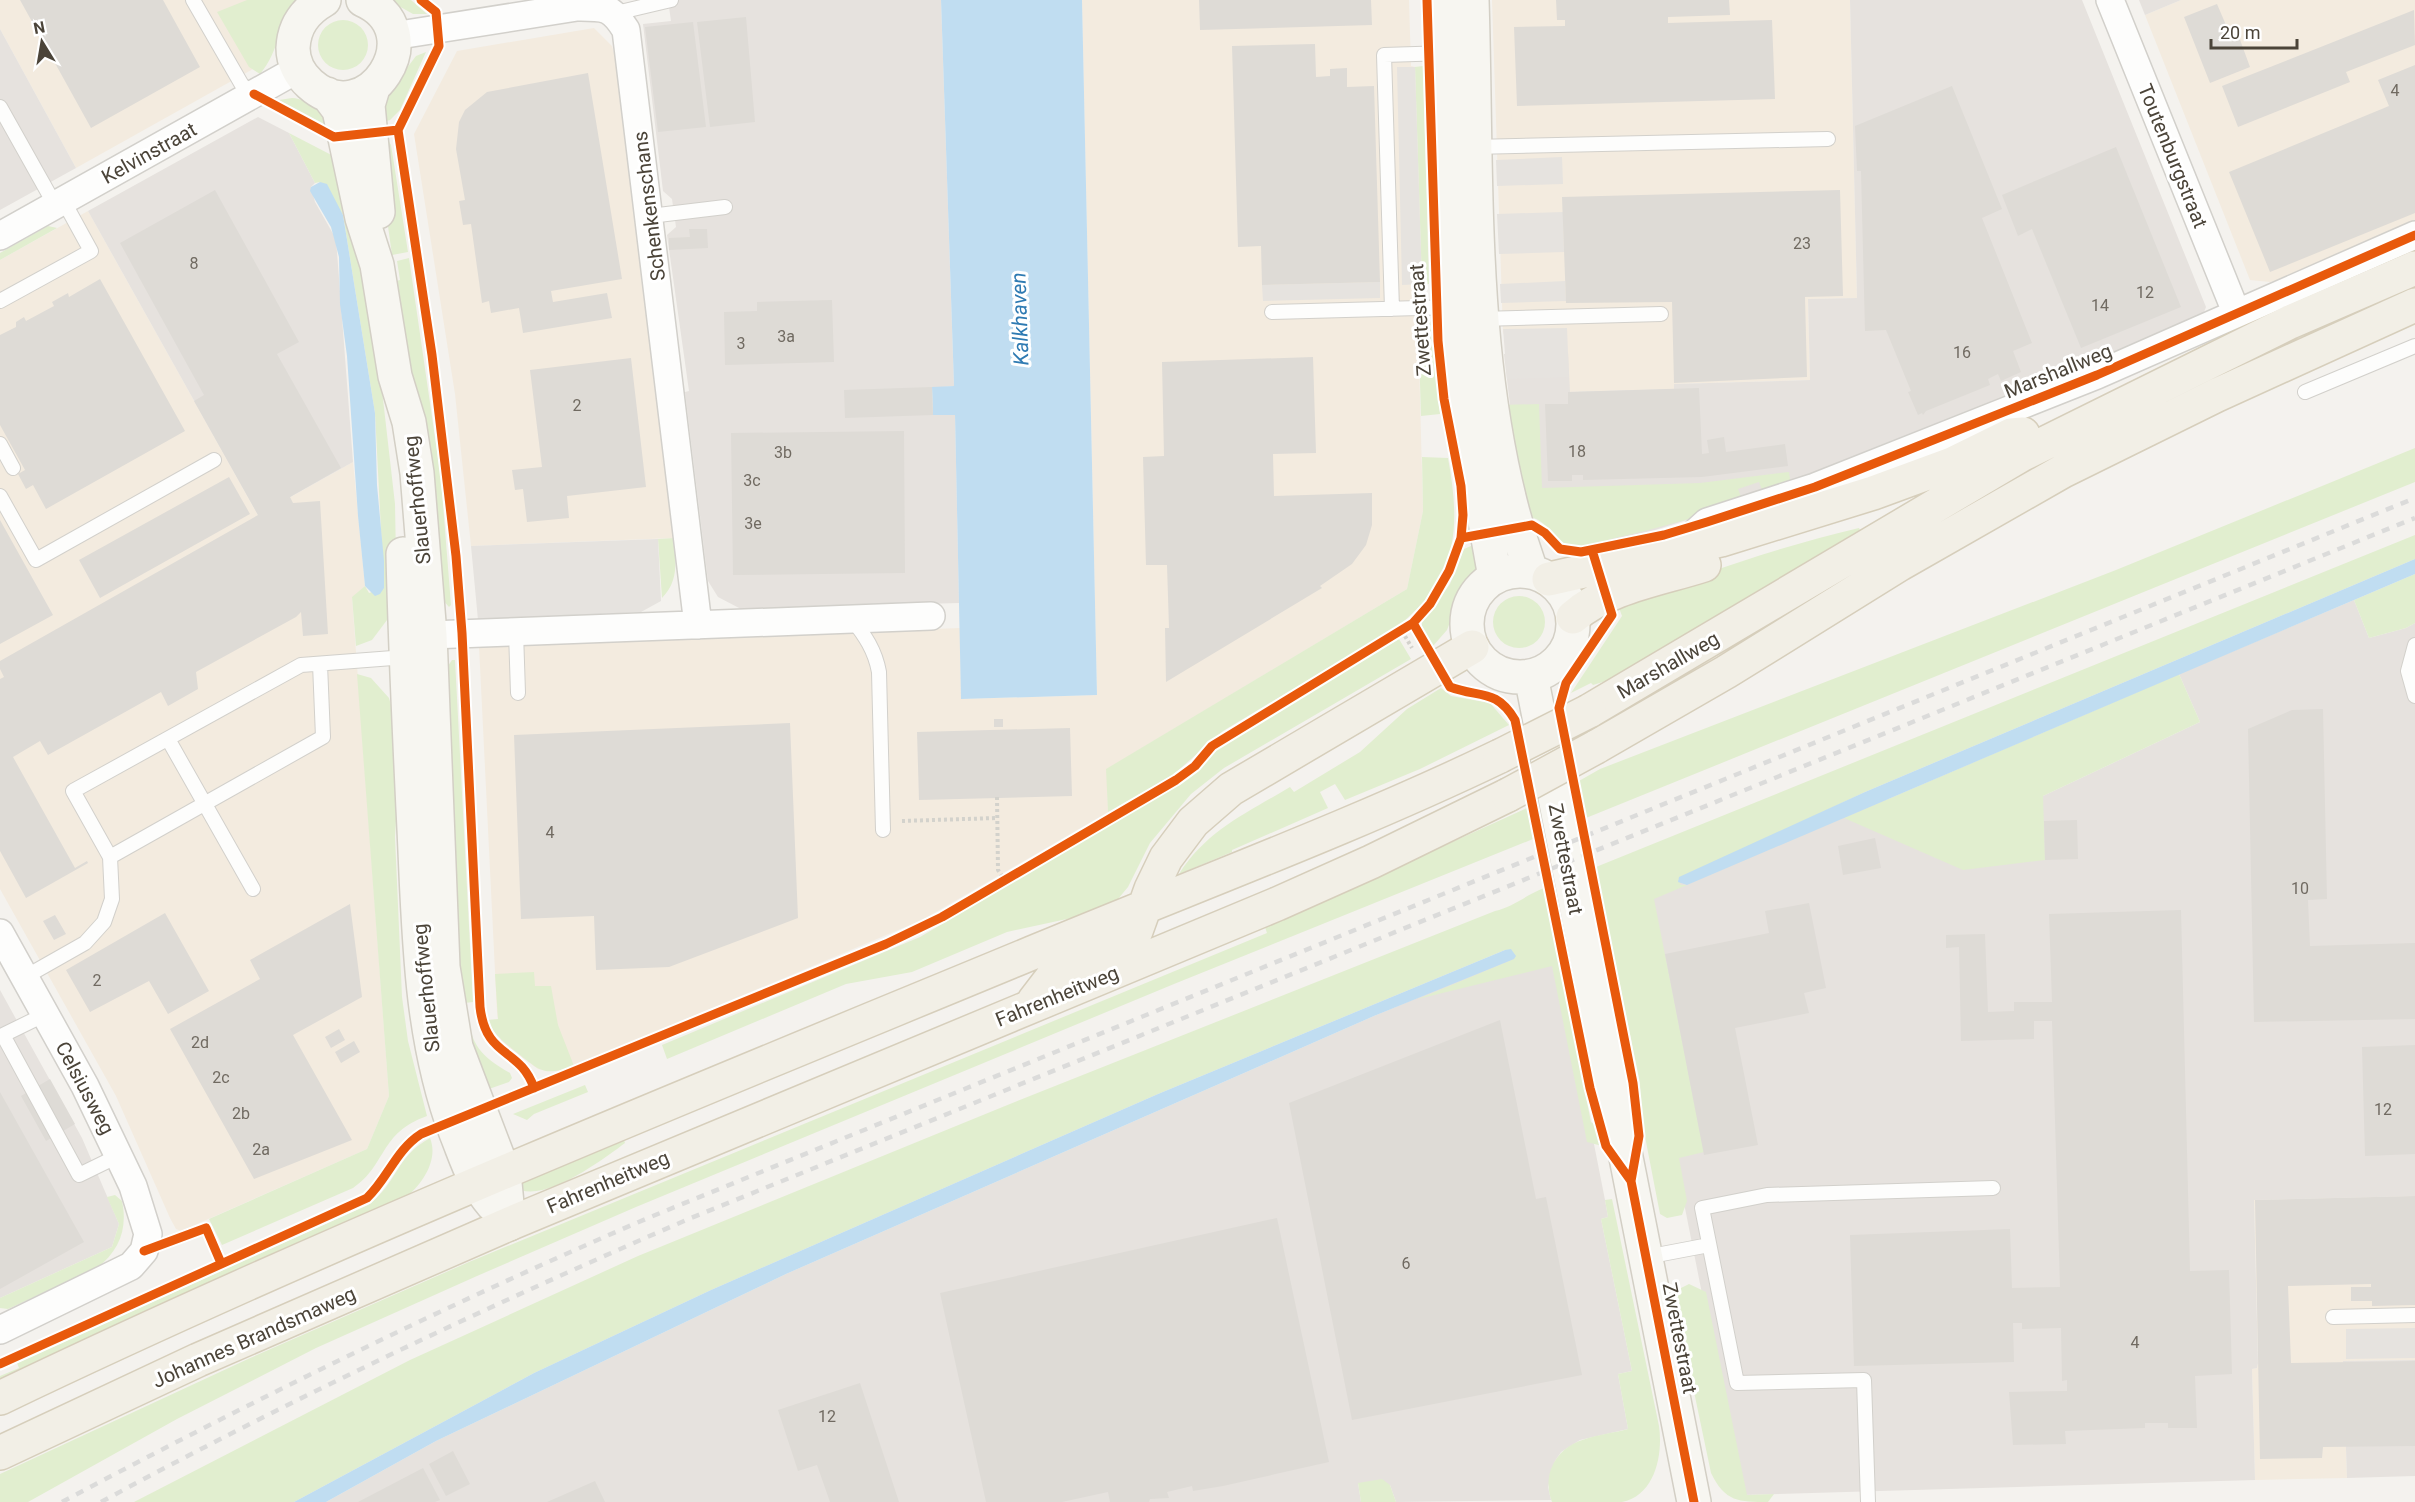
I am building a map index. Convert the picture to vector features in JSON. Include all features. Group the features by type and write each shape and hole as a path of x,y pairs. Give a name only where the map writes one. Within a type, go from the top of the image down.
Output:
{"main road":[{"path":"317,2 302,18 294,34 293,51 298,69 310,84 327,94 351,96 373,88 384,78 391,65 393,36 381,12 363,0"},
{"name":"Zwettestraat","path":"1444,0 1459,52 1468,313 1460,383 1495,577"},
{"name":"Zwettestraat","path":"1459,52 1472,0"},
{"name":"Slauerhoffweg","path":"373,88 368,105 378,212 377,265"},
{"name":"Slauerhoffweg","path":"327,94 339,110 362,218 377,265 395,376 409,422 417,473 430,635 443,967 448,1007 490,1179"},
{"name":"Marshallweg","path":"1145,907 1433,787 1500,756 1589,711 1680,659 1902,523 2064,432 2290,322 2415,268"},
{"name":"Marshallweg","path":"1596,747 1726,672 1954,532 2063,471 2207,399 2415,305"},
{"name":"Zwettestraat","path":"1468,313 1488,380 1515,528 1540,575"},
{"name":"Slauerhoffweg","path":"395,376 394,424 402,505 406,657 419,940 426,1015 441,1087 490,1179 509,1224"},
{"path":"1540,575 1569,602 1573,617 1570,640 1558,661 1545,670 1531,676 1503,674 1480,659 1472,647 1467,631 1470,607 1482,586 1495,577 1513,571 1540,575 1673,552 1873,493 1952,464 2011,435 2064,432"},
{"path":"1573,617 1587,605 1606,596 1815,530 1854,521 1902,523 1954,532"},
{"path":"1029,1008 1057,971 1131,937 1166,858 1193,822 1231,789 1472,647"},
{"name":"Zwettestraat","path":"1531,676 1694,1502"},
{"name":"Fahrenheitweg","path":"509,1224 1029,1008 1360,867 1508,795 1596,747"},
{"path":"0,1398 299,1262 490,1179 1145,907"},
{"name":"Johannes Brandsmaweg","path":"0,1453 198,1360 509,1224"}],"street":[{"name":"Toutenburgstraat","path":"2110,0 2236,312"},
{"path":"393,36 508,8 620,7"},
{"name":"Schenkenschans","path":"620,7 631,54 698,625"},
{"name":"Kelvinstraat","path":"0,236 298,69"},
{"name":"Marshallweg","path":"1673,552 1707,522 1815,487 2166,346 2236,312 2415,235"},
{"path":"430,635 931,616"},
{"name":"Celsiusweg","path":"0,933 46,1014 120,1155 143,1214 148,1234 144,1251 131,1266 111,1278 0,1330"}],"lane":[{"path":"193,0 242,85 254,94"},
{"path":"620,7 671,0"},
{"path":"1392,309 1384,55 1459,52"},
{"path":"0,107 91,250 0,302"},
{"path":"1462,148 1828,138"},
{"path":"650,216 725,207"},
{"path":"1272,312 1392,309 1468,313 1661,314"},
{"path":"2305,392 2415,346"},
{"path":"0,444 13,468"},
{"path":"0,496 36,560 214,460"},
{"path":"852,619 870,642 879,672 883,826"},
{"path":"516,632 518,693"},
{"path":"2415,645 2408,671 2415,696"},
{"path":"25,977 85,944 104,922 112,899 110,857 73,791 301,665 406,657"},
{"path":"110,857 323,736 320,663"},
{"path":"168,739 253,890"},
{"path":"46,1014 3,1035 79,1175 120,1155"},
{"path":"1868,1502 1864,1380 1737,1383 1702,1208 1767,1195 1993,1188"},
{"path":"1646,1257 1709,1245"},
{"path":"2333,1317 2415,1315"}],"path":[{"path":"1392,637 1413,623"},
{"path":"1402,630 1418,658"},
{"path":"997,797 1000,883 1015,874"},
{"path":"883,826 997,818"}],"shaded area":[{"path":"0,0 266,0 253,69 76,168 0,29"},
{"path":"668,0 941,0 954,386 932,388 933,415 955,415 959,603 741,609 718,597 708,581 685,392 689,391 667,235 676,227 672,199 663,191 643,24 671,21"},
{"path":"1082,0 1409,0 1411,66 1415,67 1422,284 1417,285 1423,511 1407,589 1107,769 1108,812 922,920 574,1066 559,1071 538,1069 501,1042 497,1012 479,646 960,628 961,699 1097,695"},
{"path":"1492,0 1850,0 1857,298 1808,299 1810,380 1675,384 1674,389 1569,392 1503,333"},
{"path":"1850,0 2082,0 2206,307 2204,312 2196,322 1813,480 1655,530 1576,547 1561,541 1547,524 1535,518 1510,405 1504,354 1568,353 1570,392 1674,389 1674,384 1810,380 1808,299 1857,298"},
{"path":"2139,0 2181,0 2145,15"},
{"path":"2181,0 2415,0 2415,224 2283,279 2270,282 2250,280 2145,15"},
{"path":"594,28 612,46 616,60 674,538 471,546 455,394 414,134 457,51"},
{"path":"0,29 76,168 0,210"},
{"path":"1397,67 1415,67 1422,284 1402,285"},
{"path":"258,117 289,133 315,183 311,187 315,202 336,239 353,462 258,515 88,211"},
{"path":"1562,157 1563,184 1497,186 1496,160"},
{"path":"88,211 258,515 353,462 365,586 352,598 389,1096 367,1149 181,1231 176,1229 170,1218 116,1096 0,889 0,260"},
{"path":"1563,212 1564,252 1499,254 1497,214"},
{"path":"1565,281 1566,301 1501,303 1500,284"},
{"path":"1380,282 1380,298 1263,301 1262,285"},
{"path":"1567,328 1569,377 1507,379 1503,329"},
{"path":"658,539 661,601 641,612 478,620 471,546"},
{"path":"2354,600 2369,638 2406,628 2415,623 2415,1196 2254,1200 2258,1363 2257,1368 2252,1369 2255,1480 1742,1495 1626,911 1652,891 1866,800 2043,796 2200,722 2179,674"},
{"path":"1554,941 1605,1200 1608,1217 1601,1219 1632,1371 1618,1374 1628,1429 1580,1440 1561,1452 1555,1461 1548,1487 1551,1500 1396,1502 1390,1485 1358,1483 1361,1502 326,1502 436,1441 786,1274 1374,1016"},
{"path":"0,990 82,1138 119,1224 112,1247 0,1298"},
{"path":"2415,1196 2415,1360 2343,1361 2347,1478 2255,1480 2252,1369 2257,1368 2258,1362 2254,1200"},
{"path":"2415,1328 2415,1358 2346,1359 2346,1329"},
{"path":"2415,1360 2415,1476 2347,1478 2343,1361"}],"green space":[{"path":"247,0 296,0 290,9 271,56 260,74 249,67 217,12"},
{"path":"388,0 411,0 427,14 413,14"},
{"path":"338,20 348,20 361,27 368,40 368,50 361,63 348,70 338,70 329,66 322,59 318,50 318,40 322,31 329,24"},
{"path":"426,52 400,110 390,120 383,122 385,97 416,56"},
{"path":"1423,66 1429,284 1422,284 1415,67"},
{"path":"292,98 309,103 322,115 328,126 279,100"},
{"path":"289,133 341,160 356,221 380,373 395,504 396,558 393,612 372,640 356,646 352,597 365,586 369,593 384,588 375,413 343,215 320,182 315,183"},
{"path":"381,139 388,140 391,145 408,252 392,255 386,212"},
{"path":"48,226 57,228 0,260 0,253"},
{"path":"409,258 441,479 451,605 449,607 442,599 396,281 400,280 397,261"},
{"path":"1418,320 1430,320 1440,414 1421,416"},
{"path":"1539,404 1542,488 1700,483 1789,472 1791,486 1764,495 1759,482 1738,489 1743,502 1591,545 1567,544 1537,519 1530,517 1501,405"},
{"path":"2415,448 2415,482 1586,818 1579,781 1600,769 2116,570"},
{"path":"1422,457 1448,458 1452,483 1454,529 1444,570 1418,608 1398,626 1223,731 1174,774 1108,812 1106,769 1407,589 1423,511"},
{"path":"1859,528 1860,530 1606,681 1593,685 1591,683 1571,693 1622,616 1618,605 1768,553"},
{"path":"2415,535 2415,559 1865,792 1678,880 1681,885 1687,885 1654,899 1704,1152 1679,1158 1687,1201 1682,1215 1667,1218 1660,1214 1641,1116 1640,1083 1596,867"},
{"path":"674,538 676,562 674,577 662,598 658,539"},
{"path":"1478,543 1480,561 1461,594 1447,630 1433,646 1422,629 1422,622 1450,584 1464,549"},
{"path":"2415,574 2415,623 2406,628 2369,638 2354,600"},
{"path":"1514,596 1524,596 1533,600 1541,608 1545,622 1541,636 1533,644 1524,648 1514,648 1505,644 1497,636 1493,627 1493,617 1497,608 1505,600"},
{"path":"1399,639 1411,659 1224,768 1191,794 1150,843 1128,887 1118,899 1090,914 1007,932 912,972 846,984 667,1059 662,1045 920,937 1188,779 1221,746"},
{"path":"452,660 455,660 473,1002 465,1003 470,1028 477,1045 489,1059 510,1073 512,1078 509,1082 486,1090 459,1004 444,672"},
{"path":"357,674 371,678 389,698 401,741 395,837 402,997 408,1041 427,1116 400,1131 364,1179 353,1188 222,1245 209,1219 367,1149 389,1096"},
{"path":"2179,674 2200,722 2043,796 2045,860 1963,870 1844,818"},
{"path":"1441,688 1451,696 1490,703 1509,725 1420,769 1345,800 1335,784 1320,792 1328,808 1179,874 1202,846 1243,814 1290,787 1294,792 1360,752 1407,709"},
{"path":"1527,808 1533,839 1174,984 636,1207 316,1348 177,1419 28,1502 0,1502 0,1474 248,1359 469,1262 1267,933 1265,927"},
{"path":"1544,888 1591,1122 1595,1125 1602,1146 1587,1142 1552,966 1418,999 1514,959 1505,950 1158,1094 711,1290 534,1373 294,1502 134,1502 410,1360 638,1256 1005,1106 1508,907"},
{"path":"534,972 535,986 551,986 558,1025 574,1066 554,1071 536,1067 499,1037 487,1020 498,1019 495,974"},
{"path":"585,1085 588,1092 534,1114 527,1120 513,1114"},
{"path":"430,1138 431,1163 423,1179 405,1198 0,1382 0,1376 19,1368 17,1363 368,1205 378,1197 410,1153"},
{"path":"624,1140 625,1143 588,1169 555,1186 539,1191 525,1191 514,1186"},
{"path":"115,1195 122,1201 123,1230 116,1247 105,1261 97,1268 8,1309 0,1308 0,1298 112,1247 119,1224 107,1197"},
{"path":"1612,1199 1659,1426 1658,1460 1650,1482 1634,1498 1622,1502 1552,1502 1549,1486 1550,1473 1557,1458 1564,1450 1594,1436 1628,1429 1618,1374 1632,1371 1601,1219 1608,1217 1605,1200"},
{"path":"1689,1284 1706,1292 1747,1495 1774,1494 1768,1502 1749,1502 1728,1495 1716,1483 1711,1473 1675,1301 1679,1289"},
{"path":"1382,1479 1390,1485 1396,1502 1361,1502 1358,1483"}],"water":[{"name":"Kalkhaven","path":"941,0 1082,0 1097,695 961,699 955,415 933,415 932,387 954,386"},
{"path":"320,182 327,184 343,215 375,413 384,588 380,594 375,596 365,586 347,356 340,304 339,257 331,227 310,191 311,187"},
{"path":"2415,559 2415,574 1687,885 1678,882 1679,877 1865,792"},
{"path":"1511,949 1516,956 1514,959 1374,1016 786,1274 436,1441 326,1502 294,1502 534,1373 711,1290 1158,1094"}],"building":[{"path":"20,0 163,0 200,67 91,128"},
{"path":"1199,0 1371,0 1372,25 1200,30"},
{"path":"1556,0 1729,0 1730,15 1668,17 1668,23 1772,20 1775,99 1517,106 1514,27 1565,26 1565,20 1557,20"},
{"path":"2217,4 2232,39 2239,37 2250,67 2210,83 2184,17"},
{"path":"2414,10 2415,45 2346,72 2350,82 2238,127 2222,86"},
{"path":"746,17 755,122 710,127 697,22"},
{"path":"693,22 706,127 658,132 645,27"},
{"path":"1315,44 1316,77 1330,76 1330,69 1347,68 1347,87 1374,86 1380,282 1262,285 1261,246 1238,247 1232,46"},
{"path":"2415,65 2415,213 2270,272 2229,172 2389,106 2378,80"},
{"path":"588,73 622,279 551,291 553,302 607,293 612,318 523,333 519,308 491,313 489,301 482,303 471,224 463,225 459,201 465,200 456,149 459,122 465,110 487,92"},
{"path":"1952,86 2002,209 1982,218 2032,343 2013,351 2021,372 2001,381 1998,374 1988,379 1990,385 1926,411 1923,415 1922,413 1918,415 1908,392 1911,391 1886,330 1865,331 1861,171 1857,171 1855,126"},
{"path":"2116,147 2181,307 2081,348 2032,229 2018,236 2002,195"},
{"path":"215,190 299,342 277,354 341,468 290,497 293,503 320,501 328,634 303,636 301,612 296,617 196,672 198,689 168,706 161,692 48,755 40,741 13,757 75,868 87,861 88,863 26,898 0,851 0,679 4,677 0,669 0,661 258,515 194,401 204,395 120,243"},
{"path":"1840,190 1843,296 1805,297 1807,377 1674,383 1672,302 1566,303 1562,197"},
{"path":"689,229 707,229 708,248 669,250 669,238 690,237"},
{"path":"100,279 185,431 46,509 33,485 26,489 18,474 25,470 0,425 0,335 16,327 16,322 24,317 26,321 54,306 52,302 68,293 69,297"},
{"path":"832,300 834,362 725,365 724,312 757,311 757,302"},
{"path":"1313,357 1316,453 1273,454 1274,496 1372,493 1372,525 1366,545 1352,564 1320,586 1322,588 1166,682 1165,628 1169,628 1167,565 1146,565 1143,457 1164,456 1162,362"},
{"path":"631,358 646,487 567,496 569,518 527,522 523,489 515,490 512,470 542,467 530,370"},
{"path":"932,387 933,415 845,418 844,390"},
{"path":"1699,388 1702,454 1709,453 1707,440 1724,437 1726,452 1785,444 1788,466 1702,477 1583,480 1583,475 1572,475 1572,481 1548,481 1545,404 1568,404 1568,392"},
{"path":"904,431 905,573 733,575 731,433"},
{"path":"229,477 250,514 100,598 79,560"},
{"path":"0,520 53,615 0,644"},
{"path":"2323,709 2327,899 2308,900 2310,946 2415,943 2415,1019 2254,1022 2248,729 2292,710"},
{"path":"994,719 1003,719 1003,727 994,727"},
{"path":"790,723 798,918 669,967 596,970 594,916 521,919 514,735"},
{"path":"1070,728 1072,796 919,800 917,732"},
{"path":"2077,820 2078,859 2045,860 2044,821"},
{"path":"1875,838 1881,868 1843,875 1838,846"},
{"path":"1809,903 1826,988 1804,993 1809,1013 1735,1028 1758,1145 1704,1155 1665,954 1769,933 1765,911"},
{"path":"350,904 362,997 293,1035 352,1140 254,1179 170,1029 260,979 250,960"},
{"path":"2181,910 2190,1271 2229,1270 2232,1374 2195,1376 2197,1428 2168,1428 2168,1423 2145,1423 2145,1428 2065,1431 2066,1444 2013,1445 2009,1392 2067,1391 2067,1380 2062,1381 2061,1328 2022,1329 2022,1323 2013,1323 2014,1362 1854,1366 1850,1235 2010,1229 2012,1288 2060,1287 2052,1021 2034,1021 2034,1039 1961,1041 1959,947 1946,948 1946,935 1985,934 1988,1012 2014,1011 2014,1002 2052,1002 2049,914"},
{"path":"165,913 209,991 168,1014 149,981 90,1012 66,970"},
{"path":"55,915 66,934 54,940 43,921"},
{"path":"1500,1020 1536,1199 1546,1197 1582,1375 1352,1420 1289,1103"},
{"path":"339,1029 345,1040 331,1048 325,1037"},
{"path":"354,1041 360,1052 341,1063 335,1052"},
{"path":"2415,1045 2415,1154 2365,1156 2362,1047"},
{"path":"50,1079 75,1124 46,1141 21,1096"},
{"path":"0,1092 84,1242 0,1289"},
{"path":"2415,1196 2415,1305 2372,1306 2372,1301 2351,1301 2351,1287 2371,1287 2371,1284 2288,1286 2291,1363 2415,1361 2415,1446 2323,1447 2322,1458 2260,1459 2255,1200"},
{"path":"1277,1218 1329,1462 1223,1486 1193,1491 1192,1486 1167,1492 1169,1498 1150,1499 1149,1502 1110,1502 1108,1492 1062,1502 986,1502 940,1293"},
{"path":"860,1383 899,1502 830,1502 817,1465 798,1471 778,1410"},
{"path":"453,1451 470,1484 446,1496 429,1464"},
{"path":"423,1468 440,1500 435,1502 358,1502"},
{"path":"595,1481 605,1502 547,1502"}],"railway":[{"path":"62,1502 352,1354 499,1284 648,1218 2415,498"},
{"path":"101,1502 319,1389 541,1284 691,1218 2415,518"}],"cycle path":[{"path":"421,0 436,12 439,46 398,130 432,355 456,556 462,633 480,1007 483,1024 489,1036 520,1065 534,1088"},
{"path":"0,1364 367,1198 398,1156 421,1134 886,944 942,917 1176,780 1195,766 1212,746 1413,623 1430,604 1449,571 1461,538 1463,515 1461,486 1444,399 1438,341 1427,0"},
{"path":"254,94 334,137 398,130"},
{"path":"1461,538 1532,525 1545,533 1560,549 1581,552 1664,535 1707,522 1815,487 2097,375 2415,235"},
{"path":"1592,550 1612,615 1566,683 1559,708 1633,1083 1639,1136 1631,1181 1694,1502"},
{"path":"1413,623 1450,687 1494,698 1508,710 1515,720 1590,1088 1606,1146 1631,1181"},
{"path":"144,1251 206,1228 221,1263"}]}
